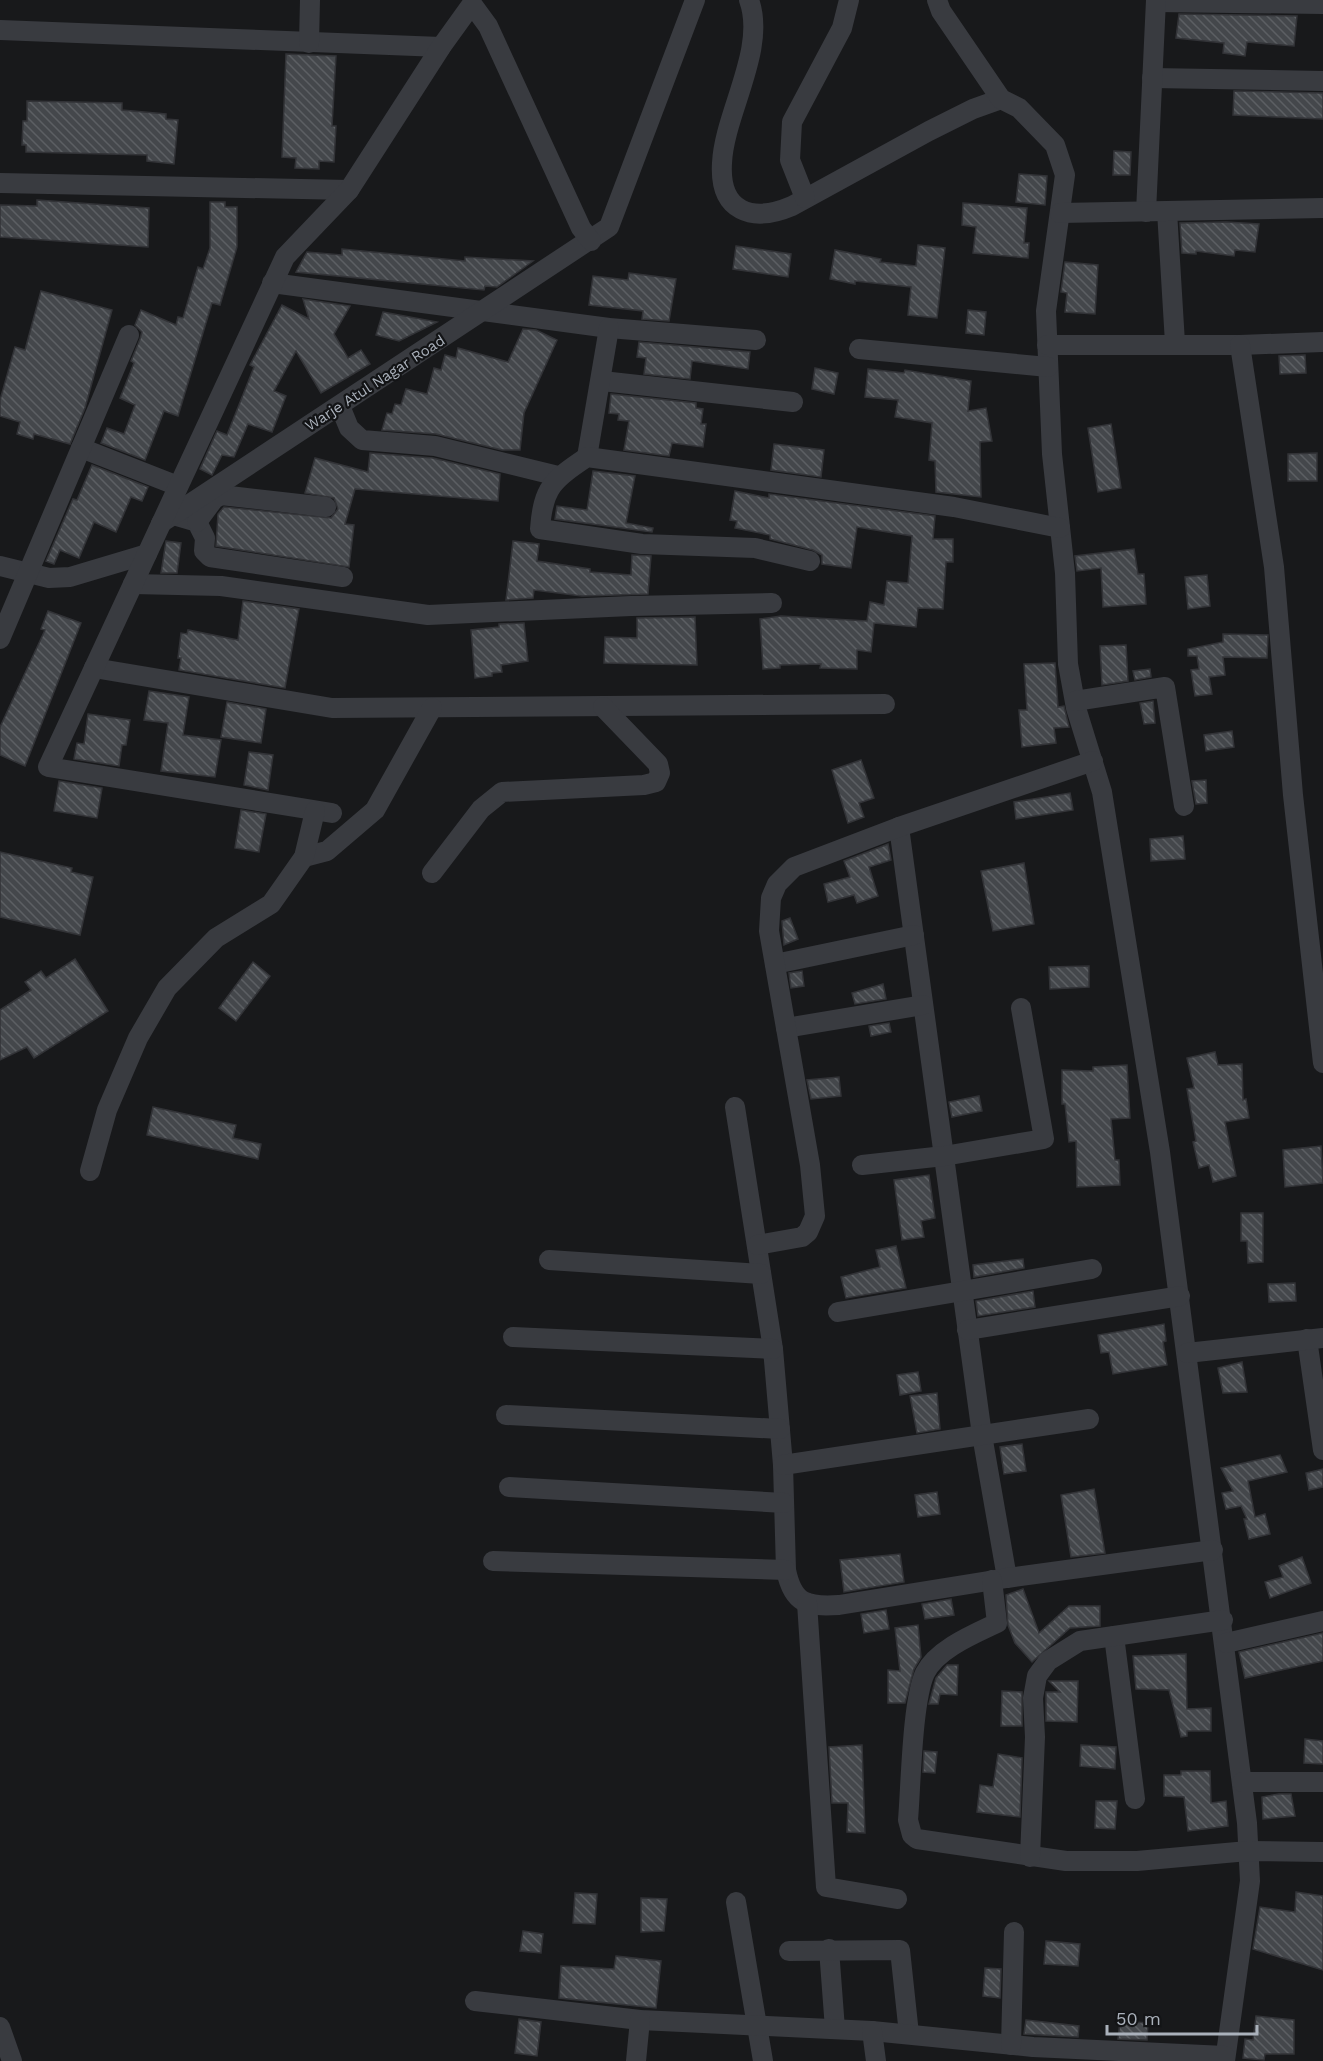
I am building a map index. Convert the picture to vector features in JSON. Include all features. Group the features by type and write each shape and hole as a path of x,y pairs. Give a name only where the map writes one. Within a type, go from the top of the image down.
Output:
{"street":[{"path":"309,0 309,43"},
{"name":"Warje Atul Nagar Road","path":"167,519 609,227 695,0"},
{"path":"749,0 752,16 750,55 723,152 722,171 725,192 735,204 751,215 774,214 973,109 1001,99"},
{"path":"805,198 790,160 792,122 842,27 849,0"},
{"path":"475,2001 640,2020 909,2034 1011,2045 1032,2054 1225,2058 1250,1881 1248,1851 1226,1643 1160,1152 1102,792 1075,701 1068,664 1065,573 1052,454 1046,311 1065,175 1055,145 1019,108 1001,99 941,11 937,0"},
{"path":"1146,212 1156,1 1323,4"},
{"path":"90,1172 107,1110 138,1038 167,988 216,938 271,904 304,857 323,812 48,767 147,554 167,519 178,486 285,257 349,190 441,47 472,4 488,26 581,228 591,241"},
{"path":"0,30 441,47"},
{"path":"1152,78 1323,81"},
{"path":"0,183 349,190"},
{"path":"1060,213 1323,208"},
{"path":"1167,211 1175,343"},
{"path":"272,283 609,328 756,340"},
{"path":"587,457 602,381 609,328"},
{"path":"0,639 129,335"},
{"path":"1047,345 1175,343 1239,345 1323,342"},
{"path":"1239,345 1274,567 1293,795 1323,1064"},
{"path":"859,349 1048,367"},
{"path":"602,381 793,402"},
{"path":"340,406 349,428 362,440 435,446 558,476"},
{"path":"81,448 178,486"},
{"path":"810,561 755,548 642,544 540,529 542,501 558,476 587,457 954,507 1060,528"},
{"path":"197,522 214,499 221,495 326,507"},
{"path":"167,519 197,522"},
{"path":"197,522 205,538 204,551 210,557 344,577"},
{"path":"0,566 49,578 70,577 147,554"},
{"path":"133,584 221,586 428,615 631,606 772,603"},
{"path":"94,668 332,708 885,704"},
{"path":"1075,701 1165,687 1184,806"},
{"path":"432,873 481,809 502,792 644,785 656,782 660,773 658,764 603,707"},
{"path":"304,857 327,851 375,810 432,708"},
{"path":"756,1245 802,1237 808,1232 815,1216 810,1165 775,964 769,912 777,884 794,867 899,826 1093,761"},
{"path":"899,826 982,1435 999,1579 997,1623 953,1645 926,1671 919,1693 909,1827 912,1835 923,1842 1066,1861 1137,1861 1248,1851 1323,1852"},
{"path":"775,964 914,935"},
{"path":"786,1028 923,1005"},
{"path":"862,1165 1044,1139 1022,1008"},
{"path":"735,1107 773,1349 783,1465 786,1570 789,1585 797,1598 819,1606 839,1605 999,1579 1213,1550"},
{"path":"549,1260 761,1274"},
{"path":"838,1312 1092,1269"},
{"path":"968,1330 1180,1296"},
{"path":"513,1337 773,1349"},
{"path":"1187,1353 1315,1339 1323,1450"},
{"path":"506,1415 780,1429"},
{"path":"783,1465 1089,1419"},
{"path":"509,1487 784,1503"},
{"path":"493,1561 786,1570"},
{"path":"807,1603 826,1887 897,1899"},
{"path":"1030,1857 1035,1737 1033,1698 1037,1676 1048,1661 1080,1641 1223,1620"},
{"path":"1226,1643 1323,1621"},
{"path":"1114,1636 1135,1799"},
{"path":"1242,1782 1323,1782"},
{"path":"736,1902 763,2061"},
{"path":"1011,2045 1014,1932"},
{"path":"829,1949 836,2029"},
{"path":"789,1951 900,1950 909,2034"},
{"path":"636,2061 640,2020"},
{"path":"0,2027 12,2061"},
{"path":"872,2031 876,2061"}],"building":[{"path":"1179,14 1297,16 1294,46 1247,42 1245,56 1223,53 1224,43 1176,38"},
{"path":"286,54 336,56 332,126 336,126 334,162 319,161 319,169 295,168 296,158 282,157"},
{"path":"1234,91 1323,93 1323,119 1233,115"},
{"path":"27,101 122,103 122,110 166,114 166,119 178,120 174,164 147,161 147,155 26,152 26,145 22,145 23,121 27,121"},
{"path":"1114,151 1131,152 1130,175 1113,175"},
{"path":"1019,174 1047,176 1045,205 1016,202"},
{"path":"37,200 149,208 148,247 0,237 0,205 37,206"},
{"path":"210,202 225,202 225,207 237,207 237,247 220,305 212,303 178,416 164,411 145,460 101,443 107,428 124,434 135,405 120,398 134,363 131,361 142,332 135,325 141,310 176,325 178,317 183,318 198,267 203,269 210,248"},
{"path":"963,203 1027,208 1024,243 1029,243 1028,258 973,253 976,227 962,225"},
{"path":"1180,223 1259,224 1255,252 1235,250 1234,256 1196,251 1196,254 1182,253"},
{"path":"918,245 945,248 937,318 908,315 911,287 855,281 855,284 830,279 835,250 881,259 880,262 916,266"},
{"path":"736,246 791,254 788,277 733,269"},
{"path":"342,249 465,261 465,257 533,261 497,287 485,286 484,290 296,272 307,252 342,255"},
{"path":"1065,262 1098,265 1095,314 1065,312 1067,293 1061,292"},
{"path":"629,273 676,279 669,321 642,319 643,311 589,305 593,276 628,280"},
{"path":"41,291 112,310 85,408 70,444 34,434 33,439 17,434 20,422 0,416 0,400 15,347 25,350"},
{"path":"303,299 350,306 334,334 348,358 361,350 370,364 321,393 296,351 274,391 286,396 272,432 248,424 234,457 222,455 212,475 200,469 217,431 227,435 254,367 250,365 282,305 309,319"},
{"path":"968,310 986,312 984,335 966,333"},
{"path":"383,312 437,322 399,341 376,335"},
{"path":"523,329 536,330 557,340 524,413 520,450 502,450 436,434 382,430 387,413 392,414 395,404 401,405 406,389 427,394 434,368 441,370 445,355 456,358 458,348 508,362"},
{"path":"639,342 750,352 748,369 692,361 690,379 644,374 646,358 637,357"},
{"path":"1305,355 1306,373 1280,374 1279,356"},
{"path":"815,368 838,373 834,394 812,389"},
{"path":"868,369 904,373 905,370 971,381 968,411 986,408 992,441 980,442 981,497 936,492 935,461 929,460 932,423 895,417 898,400 865,397"},
{"path":"611,394 696,403 696,408 703,409 701,424 706,424 703,447 672,443 669,456 624,450 629,421 618,420 619,414 609,413"},
{"path":"1111,424 1121,488 1098,492 1088,428"},
{"path":"774,444 824,450 821,477 771,470"},
{"path":"370,453 433,458 500,474 498,501 355,489 345,524 354,525 349,567 216,546 218,514 224,507 331,518 338,509 334,498 305,493 315,458 368,472"},
{"path":"1317,453 1317,481 1288,481 1288,454"},
{"path":"92,465 148,487 142,501 131,497 116,532 94,522 79,558 60,550 54,564 46,561 73,499 77,500"},
{"path":"593,471 635,476 626,523 653,528 652,532 555,519 557,506 587,510"},
{"path":"735,491 769,498 769,494 935,516 933,539 953,539 953,562 946,562 943,609 918,608 916,627 874,623 871,652 857,650 857,669 820,668 821,664 780,665 780,668 763,669 760,619 781,616 867,621 870,602 884,605 887,581 908,583 912,536 857,527 851,568 822,564 822,555 813,550 770,539 770,535 735,528 737,521 730,520"},
{"path":"166,541 181,543 177,573 161,573"},
{"path":"513,541 539,544 537,561 590,569 590,572 631,575 632,555 651,556 648,594 582,596 534,590 533,598 506,600"},
{"path":"1134,549 1138,574 1144,574 1146,604 1103,607 1101,568 1077,571 1075,556"},
{"path":"1207,575 1210,606 1188,609 1185,577"},
{"path":"243,601 299,609 285,688 179,670 181,633 187,634 188,630 238,640"},
{"path":"48,611 81,623 25,766 0,755 0,727 45,630 41,629"},
{"path":"695,617 697,665 604,663 605,637 637,638 637,618"},
{"path":"524,623 528,661 501,665 502,672 475,678 471,630 499,627 499,624"},
{"path":"1223,634 1268,635 1267,658 1223,657 1225,675 1209,677 1212,694 1195,696 1191,670 1199,669 1197,656 1188,656 1188,649 1223,642"},
{"path":"1126,645 1128,681 1102,685 1100,646"},
{"path":"1055,663 1058,707 1064,706 1069,727 1054,728 1056,743 1022,747 1019,710 1027,710 1024,664"},
{"path":"1150,669 1151,677 1135,680 1133,671"},
{"path":"149,691 189,697 183,735 221,740 215,777 161,771 168,723 144,720"},
{"path":"1153,701 1155,723 1144,724 1140,703"},
{"path":"227,702 266,709 261,743 221,737"},
{"path":"88,714 130,720 126,745 122,745 119,766 74,759 77,743 84,744"},
{"path":"1232,731 1234,747 1206,751 1204,735"},
{"path":"249,752 273,755 268,790 244,785"},
{"path":"861,760 874,798 859,803 864,817 848,823 832,770"},
{"path":"1206,780 1207,803 1196,804 1192,781"},
{"path":"59,781 102,788 97,818 54,811"},
{"path":"1070,793 1073,810 1016,819 1014,802"},
{"path":"241,810 266,814 259,852 235,848"},
{"path":"1183,836 1185,859 1151,861 1150,839"},
{"path":"888,844 891,860 869,867 878,896 857,903 854,895 828,902 824,884 850,877 844,861"},
{"path":"0,852 72,868 71,872 93,877 80,935 0,917"},
{"path":"1024,863 1034,924 993,931 981,871"},
{"path":"790,918 798,939 784,945 782,921"},
{"path":"75,959 108,1011 34,1058 27,1047 0,1060 0,1010 31,990 25,982 41,971 46,978"},
{"path":"253,962 270,976 236,1021 219,1008"},
{"path":"1089,966 1089,987 1050,989 1049,967"},
{"path":"802,971 804,986 791,988 789,973"},
{"path":"883,984 886,999 855,1004 852,993"},
{"path":"889,1023 891,1032 871,1036 869,1026"},
{"path":"1215,1052 1218,1065 1242,1064 1243,1100 1246,1099 1249,1118 1225,1122 1236,1176 1213,1182 1209,1165 1199,1168 1193,1142 1196,1141 1187,1089 1194,1088 1187,1058"},
{"path":"1127,1065 1130,1118 1111,1119 1115,1160 1119,1160 1120,1185 1077,1187 1076,1141 1069,1142 1065,1104 1062,1104 1062,1070 1093,1071 1093,1067"},
{"path":"839,1077 841,1096 811,1099 807,1080"},
{"path":"979,1096 982,1111 952,1117 949,1102"},
{"path":"153,1107 236,1125 233,1138 261,1144 258,1159 147,1135"},
{"path":"1321,1146 1323,1183 1285,1187 1283,1150"},
{"path":"929,1175 935,1218 921,1221 924,1237 902,1240 894,1180"},
{"path":"1241,1213 1263,1213 1263,1262 1248,1263 1247,1241 1241,1241"},
{"path":"896,1246 906,1288 846,1298 841,1277 880,1267 876,1250"},
{"path":"1023,1259 1024,1268 974,1277 973,1265"},
{"path":"1295,1283 1296,1301 1269,1302 1268,1284"},
{"path":"1033,1291 1035,1307 978,1316 976,1301"},
{"path":"1164,1324 1166,1341 1163,1342 1167,1365 1113,1374 1109,1352 1101,1353 1098,1335"},
{"path":"1242,1362 1247,1392 1223,1393 1218,1368"},
{"path":"918,1372 921,1391 900,1395 897,1375"},
{"path":"937,1393 940,1429 917,1433 910,1396"},
{"path":"1022,1444 1026,1471 1004,1474 1000,1447"},
{"path":"1280,1455 1287,1472 1248,1481 1255,1517 1265,1514 1270,1534 1249,1539 1244,1519 1247,1519 1241,1506 1226,1509 1222,1493 1233,1491 1221,1468"},
{"path":"1323,1469 1323,1487 1309,1490 1306,1473"},
{"path":"1094,1489 1105,1553 1071,1557 1061,1495"},
{"path":"937,1492 940,1514 918,1517 915,1495"},
{"path":"900,1554 904,1582 844,1592 840,1560"},
{"path":"1302,1557 1311,1583 1270,1598 1265,1582 1283,1577 1279,1566"},
{"path":"1023,1589 1039,1633 1069,1606 1100,1606 1100,1626 1070,1628 1032,1662 1015,1643 1008,1625 1006,1595"},
{"path":"951,1599 954,1615 925,1619 922,1604"},
{"path":"886,1610 889,1629 864,1633 861,1614"},
{"path":"918,1625 921,1657 914,1669 905,1703 888,1703 888,1670 900,1671 895,1628"},
{"path":"1323,1633 1323,1661 1245,1678 1239,1652"},
{"path":"1186,1654 1187,1709 1211,1708 1211,1731 1187,1731 1187,1736 1181,1737 1169,1690 1136,1689 1133,1656"},
{"path":"947,1665 958,1665 957,1695 940,1694 938,1704 929,1704 936,1678"},
{"path":"1049,1681 1078,1681 1077,1722 1046,1721 1046,1692 1060,1692"},
{"path":"1002,1691 1022,1692 1022,1726 1001,1726"},
{"path":"1305,1739 1323,1741 1323,1764 1304,1763"},
{"path":"862,1745 865,1833 847,1832 848,1803 832,1803 829,1747"},
{"path":"1081,1745 1116,1747 1115,1769 1080,1766"},
{"path":"924,1751 937,1752 935,1773 923,1772"},
{"path":"998,1754 1022,1758 1020,1817 977,1812 980,1785 993,1787"},
{"path":"1181,1771 1210,1771 1211,1803 1226,1801 1228,1826 1188,1831 1184,1797 1164,1796 1164,1775 1181,1775"},
{"path":"1291,1794 1295,1816 1263,1819 1262,1797"},
{"path":"1096,1801 1117,1801 1115,1829 1095,1828"},
{"path":"1296,1892 1323,1896 1323,1970 1253,1949 1260,1907 1295,1912"},
{"path":"575,1893 597,1894 595,1924 573,1923"},
{"path":"641,1898 667,1899 664,1931 641,1932"},
{"path":"523,1931 543,1934 541,1953 520,1951"},
{"path":"1046,1941 1080,1944 1078,1966 1044,1964"},
{"path":"616,1956 661,1961 656,2008 559,1998 561,1966 614,1969"},
{"path":"985,1968 1001,1969 1000,1998 983,1996"},
{"path":"1256,2016 1294,2020 1294,2054 1265,2054 1264,2060 1243,2058 1245,2039 1253,2040"},
{"path":"519,2019 541,2022 537,2056 515,2053"},
{"path":"1026,2020 1079,2026 1078,2037 1024,2034"},
{"path":"1120,2021 1148,2023 1147,2040 1118,2039"}]}
